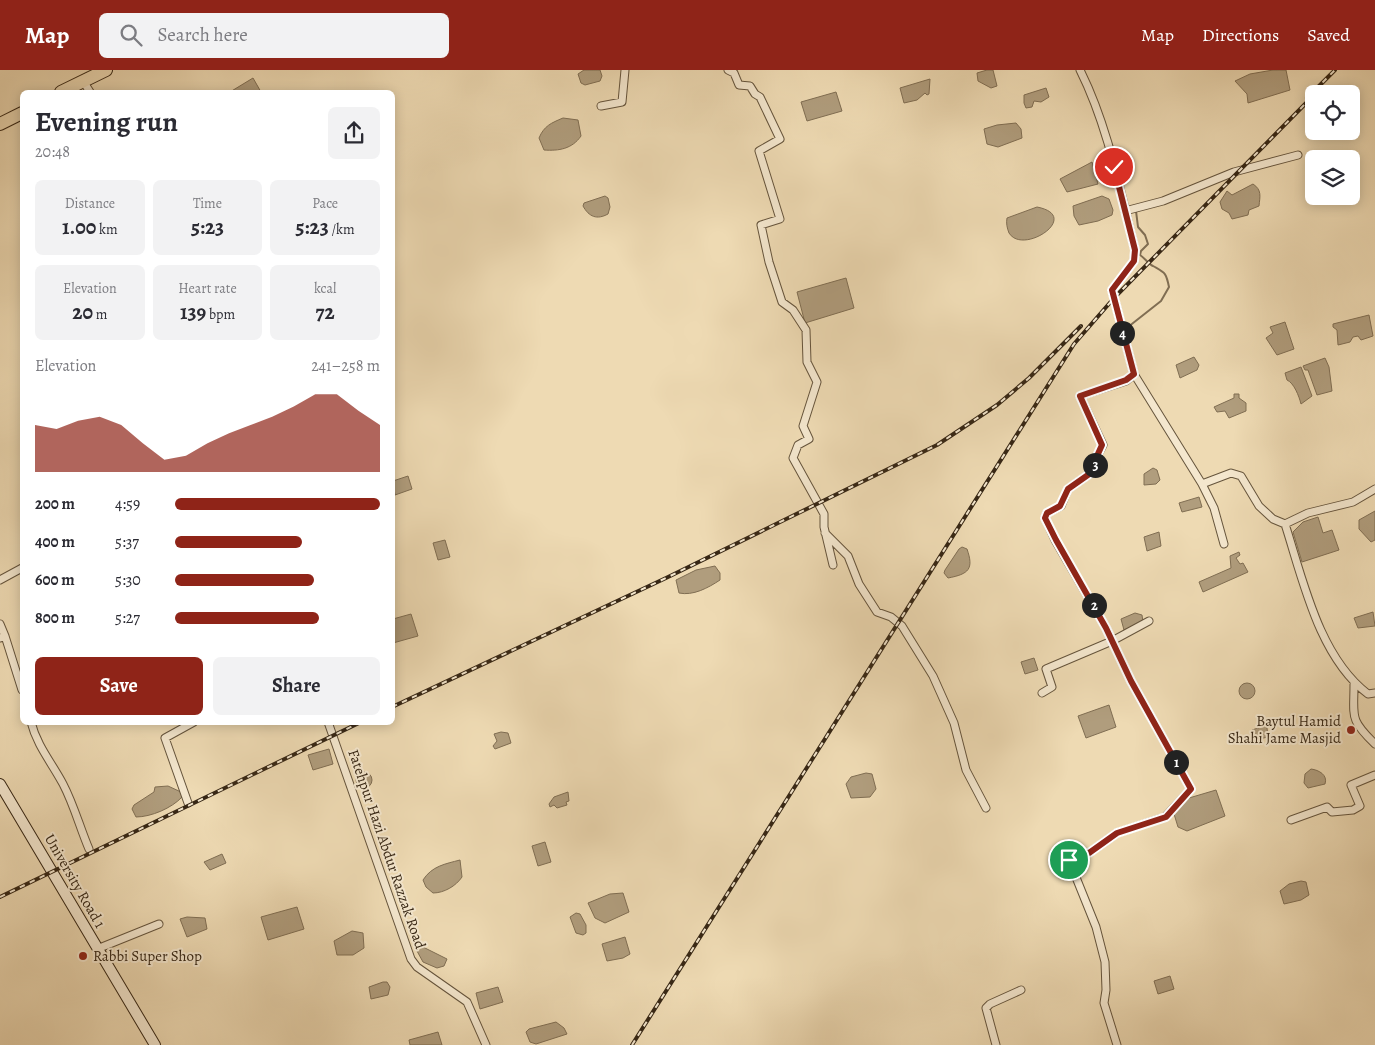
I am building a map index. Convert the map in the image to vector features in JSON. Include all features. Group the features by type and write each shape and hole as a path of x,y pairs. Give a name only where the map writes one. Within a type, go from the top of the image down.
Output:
{"highway":[{"path":"54,90 92,70"},
{"path":"65,90 106,70"},
{"path":"0,117 20,107"},
{"path":"0,124 20,113"}],"main road":[{"name":"University Road 1","path":"0,784 155,1045"}],"street":[{"path":"601,106 622,102 625,70"},
{"path":"728,70 734,73 739,85 750,86 755,94 760,97 780,139 759,151 780,219 761,225 768,262 782,302 793,310 806,330 807,362 817,382 803,426 809,439 798,445 793,458 824,514 825,532 833,565"},
{"path":"1080,70 1093,96 1135,250 1134,261 1112,290 1134,374 1202,484 1214,508 1224,544"},
{"path":"82,81 89,90"},
{"path":"1125,212 1163,201 1234,172 1298,155"},
{"path":"1117,1045 1104,1003 1106,990 1105,962 1096,927 1069,860 1081,854 1089,853 1117,833 1166,817 1191,789 1131,681 1112,641 1045,518 1047,513 1060,506 1068,489 1095,470 1097,456 1102,445 1080,396 1126,380 1134,374"},
{"path":"1202,484 1231,473 1240,476 1259,506 1273,519 1285,524 1308,513 1352,502 1375,489"},
{"path":"1285,524 1315,618 1344,672 1354,684 1368,694 1375,693"},
{"path":"825,532 848,556 859,584 877,612 891,617 902,626 933,676 954,723 966,770 986,808"},
{"path":"0,580 20,569"},
{"path":"1042,693 1052,686 1046,669 1112,641 1149,622"},
{"path":"0,624 20,684"},
{"path":"1354,684 1352,710 1354,718 1357,725 1375,744"},
{"path":"32,725 35,740 63,784 89,849"},
{"path":"188,803 165,738 189,725"},
{"name":"Fatehpur Hazi Abdur Razzak Road","path":"329,725 411,959 417,966 467,1002 486,1045"},
{"path":"1291,820 1328,807 1332,812 1353,810 1360,806 1351,785 1375,775"},
{"path":"97,949 159,924"},
{"path":"996,1045 986,1008 990,1004 1021,990"}],"shaded area":[{"path":"584,70 600,70 602,76 600,81 585,85 581,83 578,74"},
{"path":"993,70 997,86 991,88 978,81 977,73"},
{"path":"1286,70 1290,90 1248,103 1247,94 1235,81 1250,74"},
{"path":"253,78 260,90 233,90"},
{"path":"930,79 929,94 925,93 917,100 904,103 900,88"},
{"path":"1046,88 1049,97 1041,102 1034,101 1032,107 1026,108 1024,95"},
{"path":"836,92 842,111 807,121 801,102"},
{"path":"563,118 578,120 581,136 574,144 565,148 544,150 539,138 541,134 548,125"},
{"path":"1016,123 1021,129 1022,138 998,147 987,144 984,129 997,125"},
{"path":"1092,162 1098,184 1067,192 1060,179"},
{"path":"1253,184 1259,191 1259,206 1249,210 1248,215 1232,219 1229,213 1222,209 1220,202 1227,191 1232,195"},
{"path":"605,196 608,198 610,207 608,214 604,216 597,217 591,215 583,206 584,203"},
{"path":"1102,196 1109,199 1113,210 1112,215 1098,221 1079,225 1074,216 1073,206"},
{"path":"1037,207 1050,212 1054,218 1052,225 1046,232 1036,237 1026,240 1016,239 1009,233 1007,218"},
{"path":"846,278 854,308 805,323 797,292"},
{"path":"1369,315 1373,336 1361,340 1358,336 1353,337 1350,342 1338,345 1337,330 1333,327 1333,324"},
{"path":"1285,322 1294,349 1277,355 1266,338 1273,333 1270,327"},
{"path":"1194,357 1199,365 1197,370 1180,378 1176,365"},
{"path":"1325,358 1329,367 1332,391 1317,395 1308,370 1305,370 1303,366"},
{"path":"1301,367 1312,396 1301,404 1296,390 1287,380 1285,373"},
{"path":"1234,394 1239,394 1239,398 1246,403 1246,411 1229,418 1225,411 1217,412 1214,407 1234,398"},
{"path":"1153,468 1157,470 1160,480 1156,484 1144,485 1144,474"},
{"path":"408,476 412,489 395,495 395,480"},
{"path":"1199,497 1202,507 1182,512 1179,503"},
{"path":"1375,511 1375,540 1371,542 1359,529 1359,520"},
{"path":"1318,517 1323,533 1332,530 1339,550 1302,562 1293,532 1303,522"},
{"path":"1159,532 1161,546 1147,551 1144,537"},
{"path":"445,540 450,557 438,560 433,543"},
{"path":"962,547 967,549 970,566 961,575 948,578 944,573 945,570"},
{"path":"1239,552 1240,555 1236,558 1240,564 1243,563 1248,572 1203,592 1199,582 1231,568 1230,556"},
{"path":"715,566 720,573 720,580 695,592 679,593 676,580 696,570"},
{"path":"1373,612 1375,626 1358,628 1354,618"},
{"path":"1135,613 1142,615 1143,622 1124,630 1121,619"},
{"path":"411,614 418,636 395,642 395,618"},
{"path":"1034,658 1038,670 1025,674 1021,662"},
{"path":"1247,683 1253,685 1255,691 1253,697 1247,699 1241,697 1239,691 1241,685"},
{"path":"1109,705 1116,727 1086,738 1078,716"},
{"path":"1264,726 1267,728 1268,737 1254,740 1252,730"},
{"path":"508,733 511,743 495,749 493,746 497,741 494,734"},
{"path":"329,749 333,764 313,770 308,755"},
{"path":"1311,769 1317,770 1324,776 1325,784 1308,788 1304,783 1305,774"},
{"path":"364,772 370,774 372,780 370,786 364,788 358,786 356,780 358,774"},
{"path":"866,773 872,774 876,789 870,797 851,798 846,784 851,777"},
{"path":"168,786 181,792 182,797 173,805 161,811 136,817 132,809 134,805 154,792 155,787"},
{"path":"1216,790 1225,816 1187,831 1178,827 1174,814 1189,798"},
{"path":"568,792 569,801 566,802 567,805 557,808 554,805 550,807 549,804 554,797"},
{"path":"545,842 551,862 538,866 532,846"},
{"path":"222,854 226,863 210,870 204,862"},
{"path":"460,860 462,877 453,886 441,892 433,893 426,887 423,880 430,872 439,866"},
{"path":"1301,881 1306,882 1309,895 1301,900 1284,904 1280,891 1289,884"},
{"path":"623,893 629,912 605,923 595,918 588,903 610,894"},
{"path":"297,907 304,929 268,940 261,917"},
{"path":"576,913 580,914 586,925 586,933 583,935 576,933 570,917"},
{"path":"187,917 205,918 207,929 187,937 180,919"},
{"path":"352,931 363,933 364,948 353,955 337,955 334,941"},
{"path":"625,937 630,954 623,958 607,961 602,944"},
{"path":"421,946 447,959 444,966 437,968 423,962 417,951"},
{"path":"1170,976 1174,989 1158,994 1154,981"},
{"path":"387,982 390,987 388,995 371,999 369,987"},
{"path":"498,987 503,1002 480,1009 476,993"},
{"path":"556,1022 564,1028 567,1034 536,1044 530,1042 526,1032 529,1029"},
{"path":"438,1032 442,1045 410,1045 409,1040"}],"waterway":[{"path":"1128,327 1161,301 1169,287 1164,273 1140,255 1141,251 1148,244 1145,235 1138,227 1136,211"}],"railway":[{"path":"1320,85 1335,70"},
{"path":"632,1045 1074,344 1114,298 1305,104"},
{"path":"395,706 666,578 937,445 997,405 1029,378 1081,326"},
{"path":"0,897 355,725"}],"place":[{"name":"Baytul Hamid Shahi Jame Masjid","path":"1351,730"},
{"name":"Rabbi Super Shop","path":"83,956"}],"route":[{"path":"1069,860 1081,854 1089,853 1117,833 1166,817 1191,789 1131,681 1090,598 1045,518 1047,513 1060,506 1068,489 1095,470 1097,456 1102,445 1080,396 1126,380 1134,374 1126,351 1112,290 1120,277 1130,268 1134,261 1135,250 1114,167"}]}
